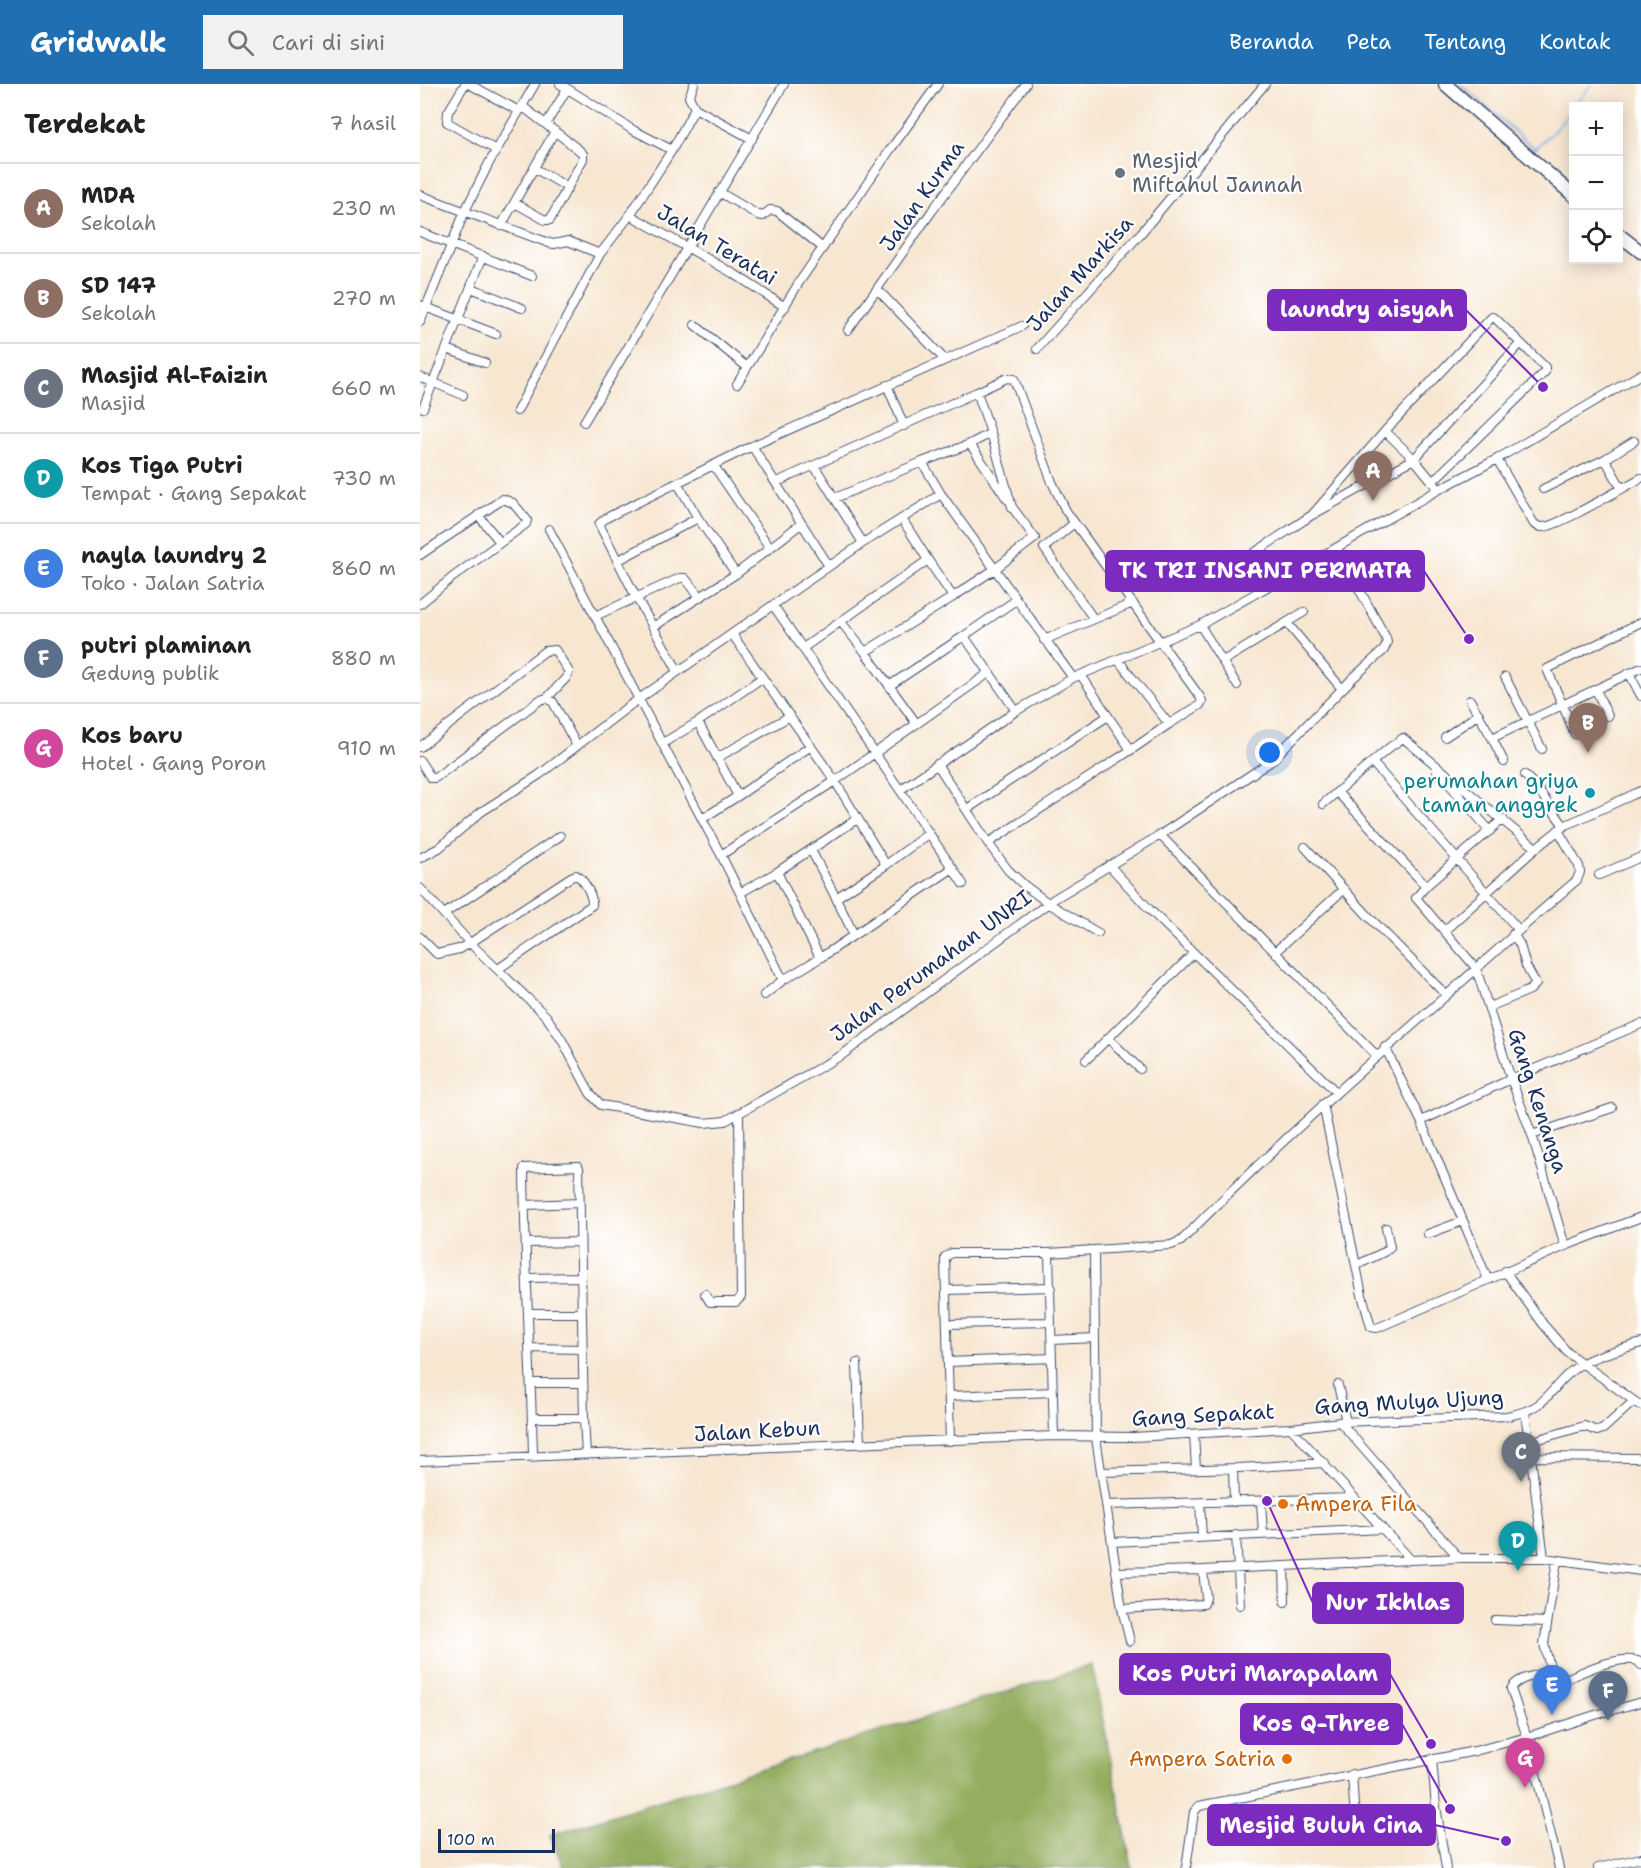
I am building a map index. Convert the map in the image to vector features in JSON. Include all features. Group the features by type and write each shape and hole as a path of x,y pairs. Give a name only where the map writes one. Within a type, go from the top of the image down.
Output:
{"highway":[{"path":"1445,84 1569,192"},
{"path":"1623,238 1641,252"}],"street":[{"path":"496,150 447,122 448,112 467,84 521,109 546,124 583,155 582,162 548,220 515,203"},
{"path":"420,322 423,306 465,211 496,150 535,84"},
{"path":"694,84 689,95 695,108 752,139"},
{"path":"584,422 784,84"},
{"path":"737,384 823,248 938,84"},
{"name":"Jalan Kurma","path":"848,330 1026,84"},
{"name":"Jalan Markisa","path":"1037,349 1141,233 1265,84"},
{"path":"546,124 564,86 633,130 672,150"},
{"path":"517,411 600,254 630,215 672,150 695,108"},
{"path":"501,226 555,131"},
{"path":"534,168 567,187"},
{"path":"719,192 758,215 763,216 770,210 777,211 823,248"},
{"path":"420,195 554,244 564,241 572,242 600,254"},
{"name":"Jalan Teratai","path":"630,215 736,275 784,307"},
{"path":"420,232 532,276"},
{"path":"423,408 483,256"},
{"path":"471,288 522,309"},
{"path":"878,290 945,360"},
{"path":"423,306 496,334"},
{"path":"1312,515 1385,431 1492,317 1495,318 1546,369 1545,372 1432,482"},
{"path":"694,325 747,367"},
{"path":"678,671 599,527 600,521 752,446 1022,326"},
{"path":"1254,553 1312,515 1414,459 1520,344"},
{"path":"447,349 485,363"},
{"path":"900,790 1016,711 1077,676 1200,625 1497,459 1641,375"},
{"path":"420,377 463,395"},
{"path":"777,483 1007,378 1014,379 1052,482 1073,524 1133,603 1202,701 1200,705 988,843"},
{"path":"887,385 904,426"},
{"path":"977,392 1012,507"},
{"path":"1385,431 1414,459 1438,490"},
{"path":"835,498 991,434"},
{"path":"1543,489 1605,459 1634,441"},
{"path":"970,444 1012,507 1093,618"},
{"path":"752,446 829,566"},
{"path":"1497,459 1534,524 1540,527 1566,519 1641,478"},
{"path":"1605,459 1622,489"},
{"path":"922,462 941,494 1044,640 1077,676 1131,750"},
{"path":"714,466 770,548"},
{"path":"815,467 863,543"},
{"path":"678,484 736,574"},
{"path":"420,858 439,848 472,818 539,775 678,671 863,543 941,494"},
{"path":"420,555 500,500 505,499 513,503 527,520 526,524 423,601 420,591"},
{"path":"478,515 500,542"},
{"path":"617,561 698,518"},
{"path":"902,519 953,597"},
{"path":"653,627 736,574 802,524"},
{"path":"1044,548 1073,524"},
{"path":"549,529 663,743 783,980"},
{"path":"865,652 995,569 1035,538"},
{"name":"Jalan Perumahan UNRI","path":"420,888 470,944 536,1006 554,1027 590,1093 601,1105 704,1123 725,1121 859,1044 1048,903 1160,835 1274,759 1371,660 1384,650 1387,643 1337,549"},
{"path":"803,648 928,560"},
{"path":"595,616 682,578 686,579 700,597"},
{"path":"889,686 1016,600"},
{"path":"1044,640 1133,603"},
{"path":"773,605 963,884"},
{"path":"1222,661 1304,612"},
{"path":"841,622 916,723"},
{"path":"1575,734 1547,668 1641,622"},
{"path":"1287,623 1342,689"},
{"path":"1200,625 1237,686"},
{"path":"732,634 835,781 886,865"},
{"path":"964,636 1016,711"},
{"path":"420,747 545,651 555,650 569,672 547,698 540,700 435,778 428,776 420,760"},
{"path":"1118,660 1168,724"},
{"path":"1496,737 1641,668"},
{"path":"721,855 835,781 988,673"},
{"path":"1629,674 1641,696"},
{"path":"1505,677 1542,749"},
{"path":"663,743 762,678"},
{"path":"1596,690 1608,716"},
{"path":"547,698 553,702 577,746"},
{"path":"1470,700 1496,737 1504,762"},
{"path":"1445,737 1479,714"},
{"path":"717,758 790,716"},
{"path":"967,809 1108,717"},
{"path":"698,722 738,796"},
{"path":"1323,804 1402,738 1536,848"},
{"path":"702,819 811,746"},
{"path":"1425,756 1490,831"},
{"path":"1372,762 1486,892 1515,932 1526,966 1536,984 1530,990 1489,1007"},
{"path":"937,764 1008,870 1048,903 1098,933"},
{"path":"950,1441 945,1257 948,1254 1050,1253 1171,1245 1181,1240 1376,1055 1577,880 1580,875 1579,866 1561,828 1537,788 1524,775"},
{"path":"1444,931 1561,828 1641,791"},
{"path":"1337,792 1426,886"},
{"path":"740,893 777,872 857,819"},
{"path":"1476,968 1417,901 1416,896 1503,819"},
{"path":"836,898 929,833"},
{"path":"1160,835 1376,1055"},
{"path":"444,914 560,836"},
{"path":"1305,847 1446,995"},
{"path":"811,850 854,935"},
{"path":"1599,875 1641,857"},
{"path":"1109,865 1194,953 1336,1092"},
{"path":"764,995 783,980 820,958 953,868"},
{"path":"777,872 820,958"},
{"path":"420,937 437,954 459,949 571,877 581,878 592,900 592,905 498,969"},
{"path":"1276,951 1344,890"},
{"path":"1086,1060 1194,953"},
{"name":"Gang Kenanga","path":"1476,968 1511,1079 1532,1135 1565,1246"},
{"path":"1421,1121 1511,1079 1641,1024"},
{"path":"1108,1038 1140,1068"},
{"path":"1385,1047 1421,1121 1488,1280"},
{"path":"1323,1104 1369,1323 1375,1329 1505,1271 1641,1217"},
{"path":"1532,1135 1612,1108"},
{"path":"705,1294 712,1303 736,1302 741,1297 739,1114"},
{"path":"533,1458 524,1168 526,1167 579,1167 582,1383 586,1455"},
{"path":"525,1205 579,1203"},
{"path":"1428,1234 1463,1221"},
{"path":"1357,1265 1390,1247 1386,1227"},
{"path":"526,1243 579,1242"},
{"path":"1094,1250 1096,1438 1122,1609 1130,1641"},
{"path":"1050,1253 1054,1436"},
{"path":"1505,1271 1553,1337 1581,1364 1637,1403 1603,1430 1597,1431 1584,1426 1528,1442"},
{"path":"528,1278 580,1277"},
{"path":"947,1290 1050,1287"},
{"path":"529,1313 582,1313"},
{"path":"948,1324 1052,1322"},
{"path":"1052,1340 1095,1338"},
{"path":"1581,1364 1641,1343"},
{"path":"530,1348 582,1348"},
{"path":"948,1362 1052,1358"},
{"path":"857,1363 860,1444"},
{"name":"Gang Mulya Ujung","path":"1291,1428 1343,1422 1496,1416 1525,1412 1546,1400 1581,1364"},
{"path":"531,1383 582,1383"},
{"path":"1338,1385 1343,1422 1458,1558"},
{"path":"949,1396 1053,1392"},
{"path":"1525,1412 1544,1558"},
{"path":"532,1418 584,1418"},
{"name":"Gang Sepakat","path":"1096,1438 1291,1428 1411,1560"},
{"path":"1194,1434 1196,1469"},
{"name":"Jalan Kebun","path":"420,1461 1054,1436 1096,1438"},
{"path":"1530,1457 1637,1458"},
{"path":"1101,1472 1325,1463"},
{"path":"1233,1468 1234,1502"},
{"path":"1106,1505 1354,1498"},
{"path":"1262,1501 1263,1534"},
{"path":"1200,1503 1202,1537"},
{"path":"1112,1542 1383,1529"},
{"path":"1236,1535 1240,1605"},
{"path":"1116,1572 1458,1558 1544,1558 1641,1570"},
{"path":"1557,1560 1544,1644 1551,1671 1520,1680 1511,1689 1527,1737 1559,1868"},
{"path":"1284,1566 1285,1602"},
{"path":"1122,1609 1204,1604 1206,1598 1203,1570"},
{"path":"1495,1620 1547,1622"},
{"path":"1566,1679 1610,1662 1625,1659 1638,1661 1641,1665"},
{"path":"1186,1868 1194,1812 1199,1806 1432,1759 1527,1737 1595,1714 1641,1702"},
{"path":"1432,1759 1436,1807 1446,1868"},
{"path":"1352,1774 1356,1836"},
{"path":"1599,1868 1641,1858"}],"green space":[{"path":"1092,1665 1132,1868 564,1868 550,1835"}],"waterway":[{"path":"1460,84 1535,149 1569,113"},
{"path":"1577,102 1592,84"}],"place":[{"name":"Mesjid Miftahul Jannah","path":"1120,173"},
{"name":"laundry aisyah","path":"1543,387"},
{"name":"MDA","path":"1373,501"},
{"name":"TK TRI INSANI PERMATA","path":"1469,639"},
{"name":"SD 147","path":"1588,753"},
{"name":"perumahan griya taman anggrek","path":"1590,793"},
{"name":"Masjid Al-Faizin","path":"1521,1482"},
{"name":"Nur Ikhlas","path":"1267,1501"},
{"name":"Ampera Fila","path":"1283,1504"},
{"name":"Kos Tiga Putri","path":"1518,1571"},
{"name":"nayla laundry 2","path":"1552,1715"},
{"name":"putri plaminan","path":"1608,1721"},
{"name":"Kos Putri Marapalam","path":"1431,1744"},
{"name":"Ampera Satria","path":"1287,1759"},
{"name":"Kos baru","path":"1525,1788"},
{"name":"Kos Q-Three","path":"1450,1809"},
{"name":"Mesjid Buluh Cina","path":"1506,1841"}]}
